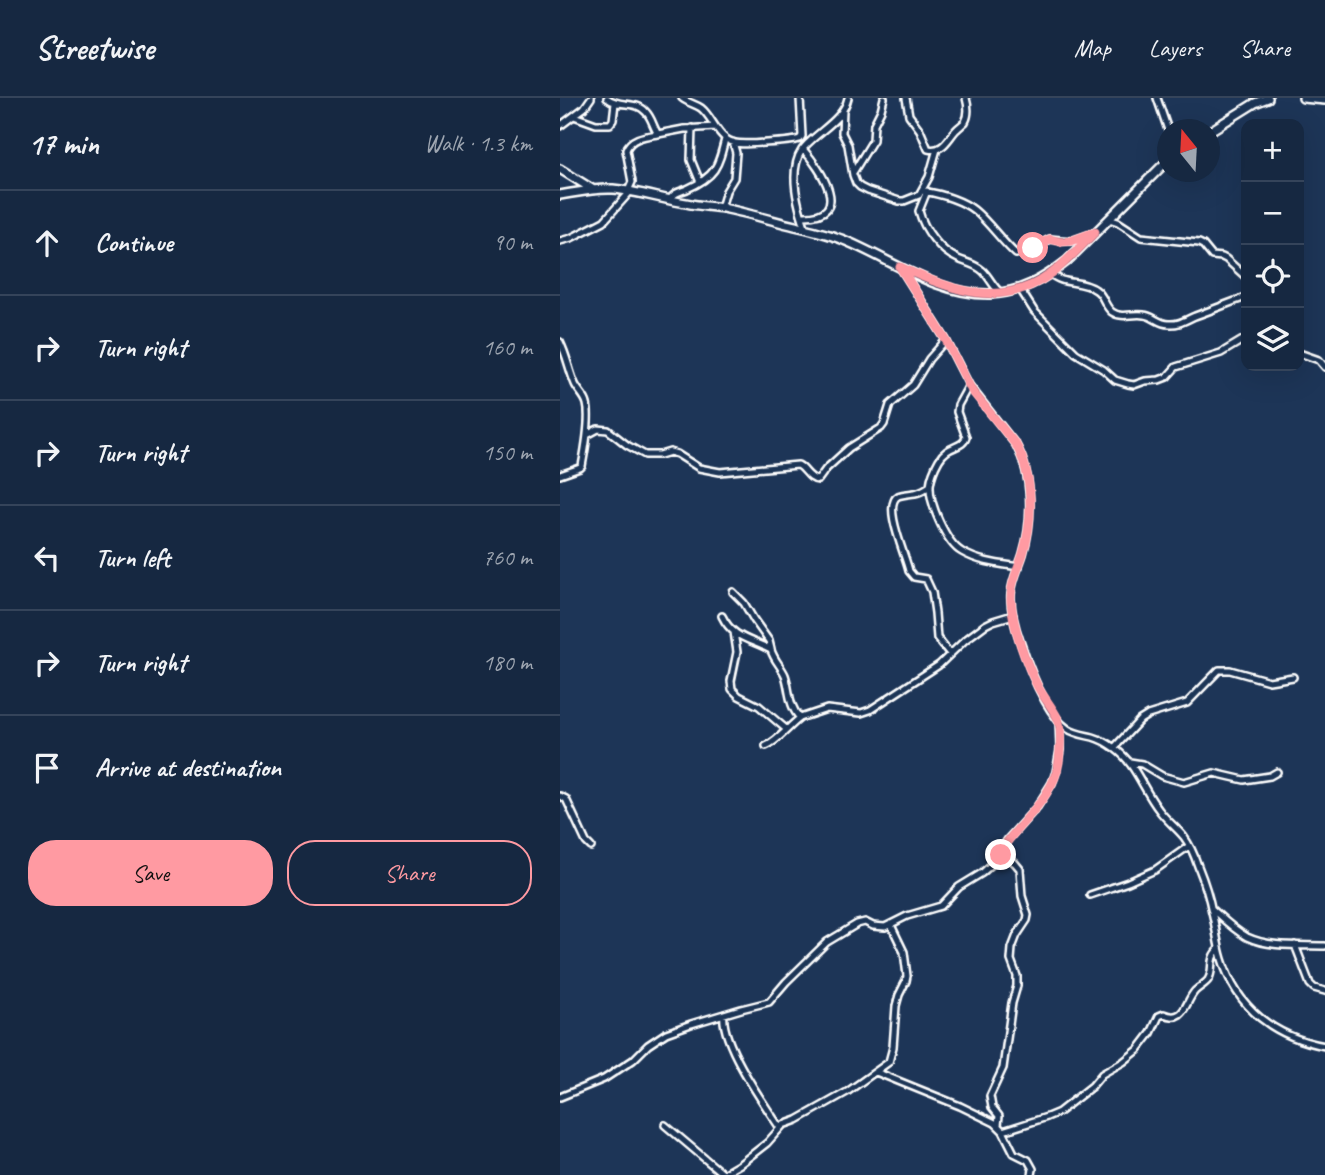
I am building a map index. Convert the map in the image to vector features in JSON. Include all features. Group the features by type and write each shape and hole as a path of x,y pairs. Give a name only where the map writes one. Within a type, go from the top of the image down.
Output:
{"street":[{"path":"560,126 584,108 591,98"},
{"path":"607,98 615,103 642,108 648,113 658,134"},
{"path":"682,98 700,107 725,139 733,142 785,142 800,139 800,98"},
{"path":"848,98 843,110 842,133 848,145 853,175 860,187 899,201 925,191 953,198 969,206 1016,254 1050,239 1071,241 1095,232"},
{"path":"853,175 873,141 874,124 884,98"},
{"path":"906,98 909,115 928,149 937,149 947,143 965,122 966,98"},
{"path":"1157,98 1164,119"},
{"path":"1220,124 1268,98"},
{"path":"1303,98 1325,100"},
{"path":"574,116 596,124 610,124 615,103"},
{"path":"806,229 798,204 796,163 803,149 843,110"},
{"path":"560,241 604,221 629,191 632,181 626,150 635,139 692,128 715,127"},
{"path":"692,128 691,160 700,182"},
{"path":"669,200 675,192 709,176 718,165 725,139"},
{"path":"721,208 726,191 734,178 736,153 733,142"},
{"path":"802,216 822,214 830,206 830,196 819,169 803,149"},
{"path":"937,149 919,211 922,221 946,252 981,270 1001,293"},
{"path":"560,169 592,189"},
{"path":"560,195 592,189 629,191 721,208 847,241 938,284 990,294 1020,289 1051,274 1157,170"},
{"path":"1109,219 1141,237 1203,244 1212,256 1226,259 1241,272"},
{"path":"900,267 946,340 969,385 1016,445 1026,467 1028,533 1012,586 1011,602 1020,642 1033,677 1059,721 1072,731 1095,737 1130,762 1160,812 1182,835 1198,866 1212,909 1219,949 1235,990 1255,1013 1279,1031 1296,1040 1325,1046"},
{"path":"1051,274 1058,279 1084,284 1096,290 1107,307 1116,314 1147,316 1164,324 1177,324 1241,299"},
{"path":"1020,289 1034,311 1076,353 1115,380 1128,384 1167,377 1176,367 1221,353 1241,341"},
{"path":"587,435 598,429 608,430 645,455 670,452 699,468 720,472 798,465 802,466 812,479 818,480 849,448 881,428 890,405 913,384 935,351 946,340"},
{"path":"560,342 575,385 587,404 587,435 580,468 560,475"},
{"path":"1304,355 1320,360 1325,367"},
{"path":"969,385 957,412 966,440 944,453 930,486 932,496 941,525 958,550 990,563 1019,567"},
{"path":"930,486 919,493 896,498 893,501 893,513 909,571 914,577 926,579 929,584 936,612 937,638 950,654"},
{"path":"733,592 744,603 769,641 774,658 784,674 792,708 800,718"},
{"path":"766,746 771,745 800,718 827,709 861,713 870,710 933,669 985,625 1013,615"},
{"path":"722,616 734,632 771,650"},
{"path":"734,632 737,652 732,689 739,696 759,706 786,729"},
{"path":"1114,748 1140,720 1159,710 1185,704 1192,699 1219,670 1230,670 1269,681 1293,677"},
{"path":"561,1098 604,1079 666,1033 769,1002 827,942 857,924 865,922 880,927 891,925 907,916 947,902 960,887 982,873 1000,853 1037,807 1052,783 1059,762 1059,721"},
{"path":"1130,762 1142,764 1162,776 1184,782 1214,773 1244,780 1270,776 1277,772"},
{"path":"560,796 566,799 586,842 591,847"},
{"path":"1090,895 1155,870 1189,846"},
{"path":"1000,853 1020,869 1022,896 1028,915 1012,948 1011,960 1017,976 1017,986 1002,1073 990,1097 992,1107 999,1116 1001,1128 1014,1153 1028,1160 1032,1175"},
{"path":"1212,909 1248,937 1267,943 1325,946"},
{"path":"665,1125 722,1175 767,1143 780,1128 847,1092 886,1066 891,1057 896,1006 906,981 907,968 904,952 891,925"},
{"path":"1295,945 1310,984 1325,991"},
{"path":"876,1072 960,1106 1001,1128 1047,1117 1059,1112 1092,1086 1102,1074 1129,1058 1145,1042 1159,1016 1175,1016 1187,1007 1193,993 1208,980 1213,956 1219,949"},
{"path":"724,1014 723,1021 737,1059 780,1128"}],"route":[{"path":"1001,855 1004,846 1037,807 1052,783 1060,750 1059,721 1033,677 1020,642 1011,602 1012,586 1028,533 1026,467 1016,445 969,385 946,340 900,267 938,284 977,293 1001,293 1032,285 1051,274 1095,232 1066,242 1050,239 1033,248"}]}
